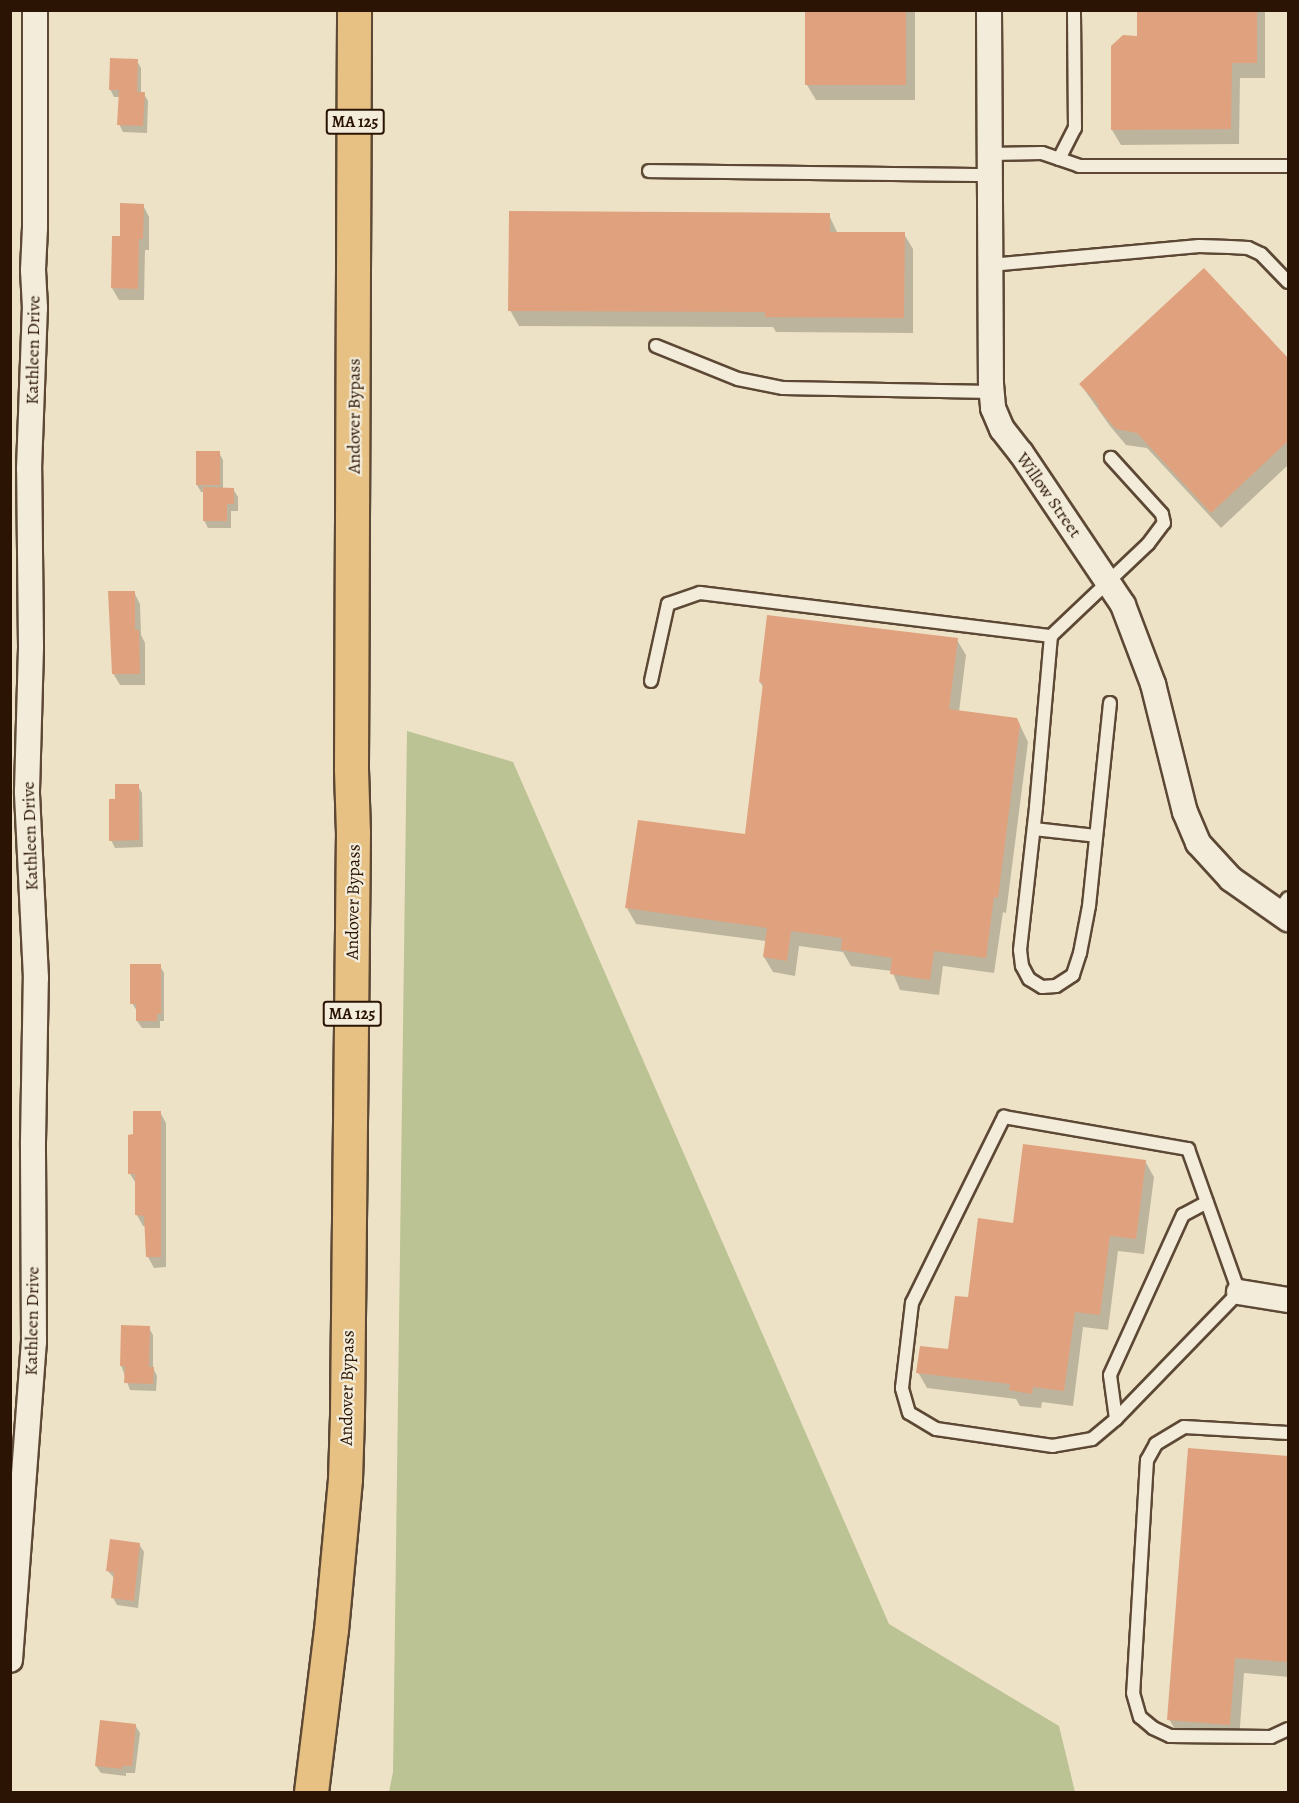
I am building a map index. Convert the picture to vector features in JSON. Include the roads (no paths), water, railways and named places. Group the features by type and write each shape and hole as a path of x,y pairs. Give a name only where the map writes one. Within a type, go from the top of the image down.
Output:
{"main road":[{"name":"Andover Bypass","path":"311,1792 331,1630 345,1479 347,1414 353,845 351,768 354,10"}],"street":[{"name":"Kathleen Drive","path":"10,1660 18,1464 34,1342 33,1142 36,978 27,791 31,646 29,469 35,308 33,270 35,10"},
{"name":"Willow Street","path":"989,10 993,408 1002,429 1021,453 1123,606 1153,684 1185,812 1198,843 1232,879 1285,910"},
{"path":"1239,1292 1288,1300"}],"lane":[{"path":"1059,159 1075,128 1074,10"},
{"path":"649,171 990,164 1042,153 1079,166 1288,166"},
{"path":"990,265 1199,246 1239,247 1261,254 1288,282"},
{"path":"656,346 738,379 783,388 992,392"},
{"path":"1110,703 1089,906 1080,953 1073,975 1056,986 1042,987 1029,979 1022,966 1020,950 1052,636 1148,544 1164,524 1162,514 1111,458"},
{"path":"651,681 668,604 700,593 1052,636"},
{"path":"1034,829 1096,836"},
{"path":"1004,1118 1188,1149 1207,1202 1239,1292 1116,1419 1092,1440 1053,1446 936,1429 909,1413 902,1388 912,1303 1004,1118"},
{"path":"1116,1419 1110,1375 1183,1215 1207,1202"},
{"path":"1288,1433 1184,1427 1156,1444 1147,1460 1133,1693 1140,1717 1153,1728 1170,1736 1272,1737 1288,1729"}]}
